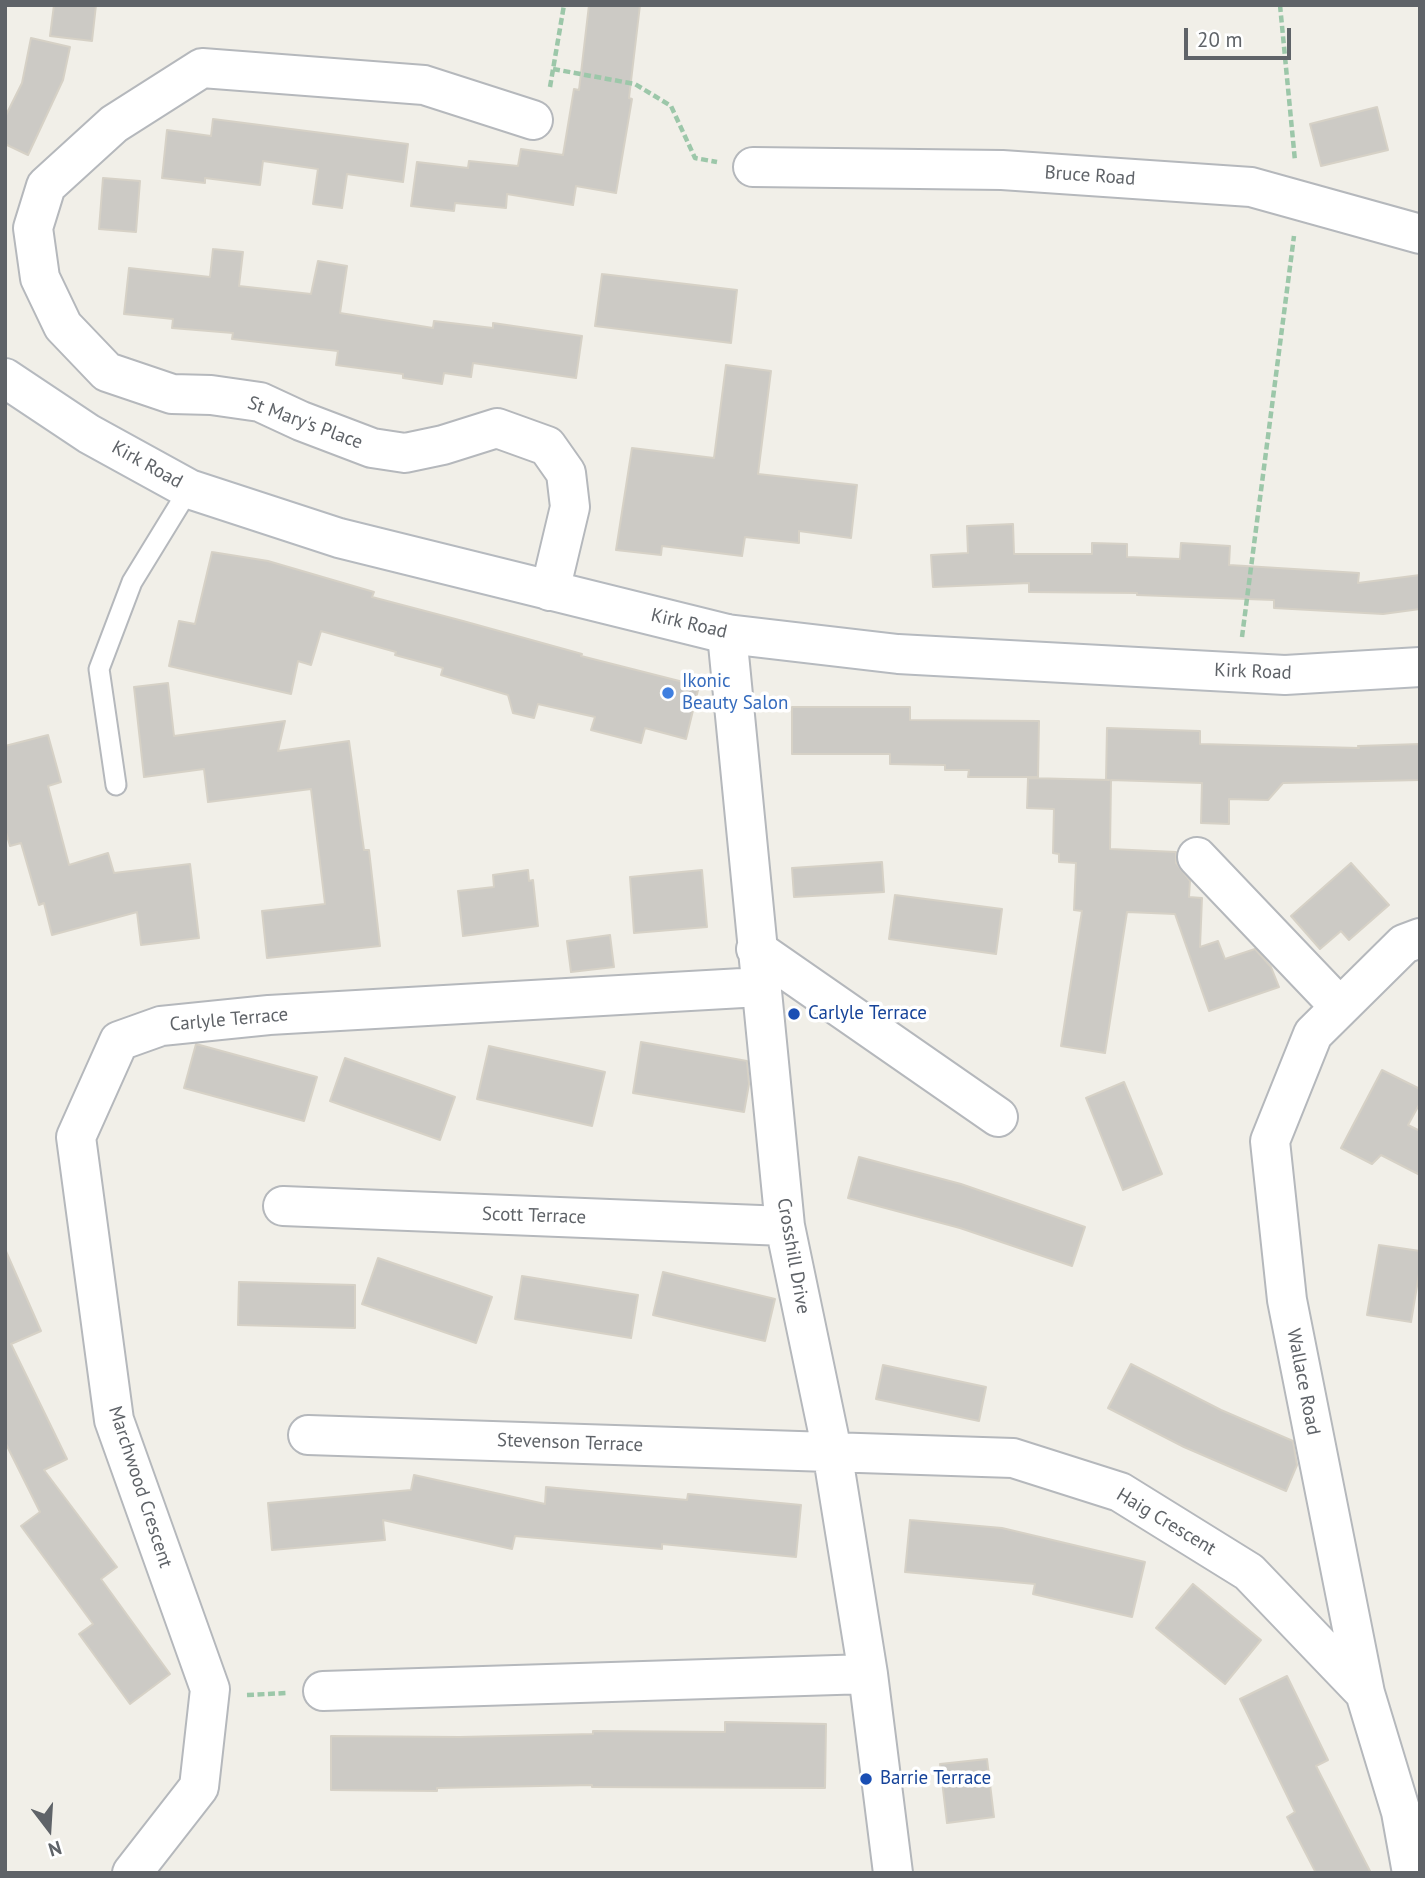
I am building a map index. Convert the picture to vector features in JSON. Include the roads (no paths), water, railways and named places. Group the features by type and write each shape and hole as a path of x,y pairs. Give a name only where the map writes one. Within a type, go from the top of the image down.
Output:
{"street":[{"name":"St Mary's Place","path":"533,120 424,85 202,68 114,124 46,186 33,228 40,278 63,326 107,372 172,394 211,395 260,402 372,448 405,453 443,445 497,428 547,446 566,473 570,507 550,591"},
{"name":"Bruce Road","path":"752,167 1002,170 1251,187 1420,234"},
{"name":"Kirk Road","path":"5,377 89,434 190,489 339,538 727,634 898,654 1285,675 1420,667"},
{"name":"Crosshill Drive","path":"727,634 785,1226 832,1451 868,1674 893,1873"},
{"path":"1197,857 1340,1007"},
{"name":"Wallace Road","path":"1412,1873 1401,1812 1365,1693 1287,1300 1270,1141 1313,1034 1404,944 1420,938"},
{"path":"756,948 998,1117"},
{"name":"Carlyle Terrace","path":"119,1041 161,1026 269,1015 760,987"},
{"name":"Marchwood Crescent","path":"119,1041 76,1138 114,1420 210,1689 199,1787 132,1873"},
{"name":"Scott Terrace","path":"283,1206 785,1226"},
{"name":"Stevenson Terrace","path":"309,1435 832,1451"},
{"name":"Haig Crescent","path":"832,1451 1013,1458 1120,1492 1249,1572 1365,1693"},
{"path":"323,1691 868,1674"}],"lane":[{"path":"116,785 99,669 132,582 190,489"}],"place":[{"name":"Ikonic Beauty Salon","path":"668,693"},
{"name":"Carlyle Terrace","path":"794,1014"},
{"name":"Barrie Terrace","path":"866,1779"}]}
